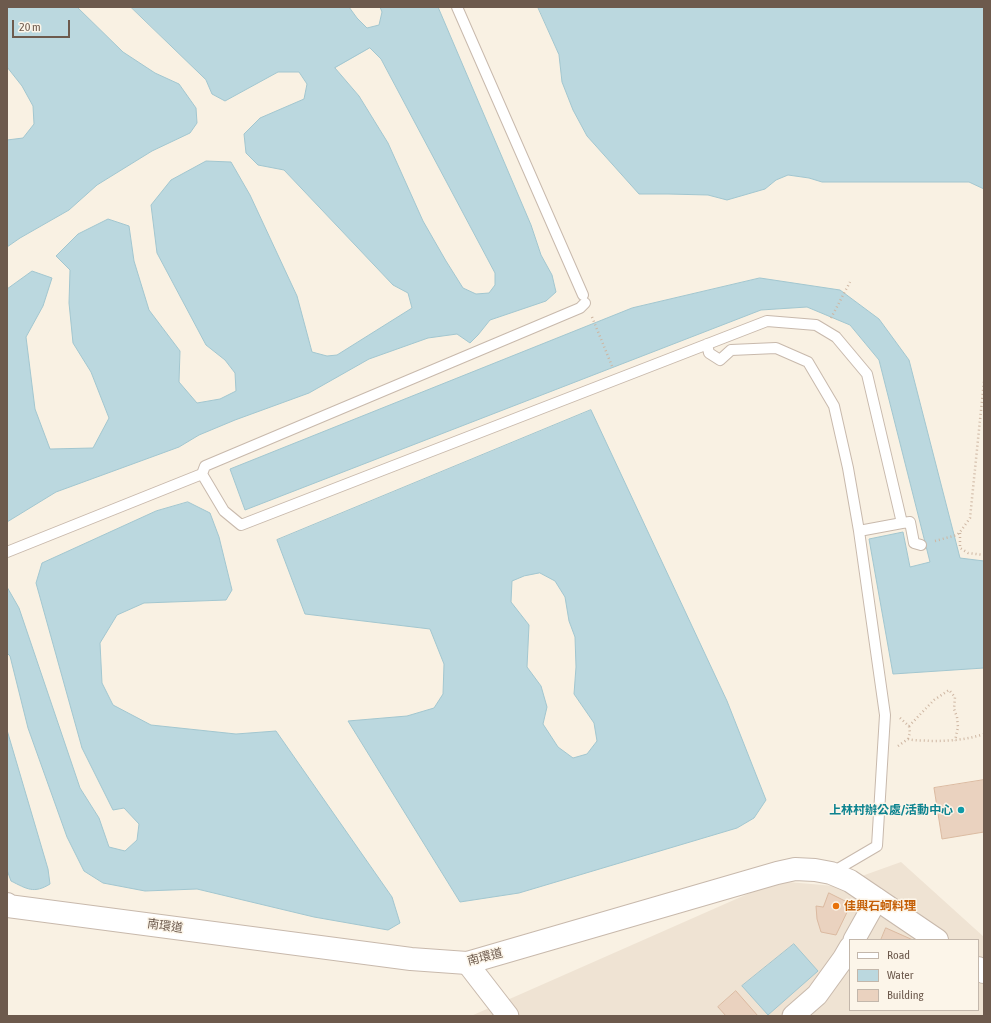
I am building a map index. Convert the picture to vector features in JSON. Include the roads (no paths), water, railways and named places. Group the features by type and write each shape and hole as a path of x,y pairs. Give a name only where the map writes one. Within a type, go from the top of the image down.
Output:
{"street":[{"name":"南環道","path":"7,905 411,959 467,963 795,869 815,870 831,873 850,881 936,939"},
{"path":"855,939 877,899"},
{"path":"793,1016 817,995 849,949"},
{"path":"467,963 508,1016"}],"lane":[{"path":"7,552 202,474 205,466 580,308 586,303 457,7"},
{"path":"202,474 224,511 240,525 616,376 767,321 816,325 826,328 836,336 867,374 902,524"},
{"path":"707,344 709,353 720,360 731,350 776,348 808,362 834,406 848,468 859,531 885,714 877,846 831,873"},
{"path":"859,531 910,522 914,543 921,545"}],"water":[{"path":"7,7 77,7 123,52 155,73 179,84 196,108 197,123 190,133 152,151 97,185 69,210 7,247 7,140 23,138 34,124 33,106 22,86 7,67"},
{"path":"131,7 349,7 367,28 379,25 382,12 380,7 438,7 531,225 541,255 552,275 556,292 546,301 490,320 470,343 457,334 428,338 369,359 309,393 235,420 199,435 179,447 56,492 7,522 7,289 32,271 52,278 43,306 26,337 35,409 50,449 93,448 109,418 91,372 73,343 69,303 70,270 56,256 78,234 108,219 129,226 134,261 149,310 180,351 179,382 197,403 220,399 236,391 235,373 225,360 206,345 157,253 151,205 171,180 206,161 231,162 250,195 297,296 312,352 327,356 337,355 412,308 408,293 393,285 284,170 258,165 246,153 244,134 260,118 304,99 307,84 299,72 278,72 225,101 212,94 206,80","holes":["370,48 381,59 495,273 495,285 489,293 476,294 463,288 423,221 388,143 359,96 335,68"]},
{"path":"538,7 984,7 984,189 969,182 822,182 809,178 788,175 776,180 765,189 727,200 708,195 639,194 587,136 573,110 562,82 559,55"},
{"path":"760,278 840,290 879,319 909,360 960,558 984,561 984,668 893,674 869,539 903,532 910,567 930,562 879,360 850,325 807,307 761,310 245,510 230,469 632,308"},
{"path":"591,410 727,701 766,800 754,818 737,828 519,893 460,902 348,721 407,716 434,708 443,694 444,664 430,629 305,614 277,540","holes":["540,573 555,581 565,597 569,621 575,637 576,667 574,694 594,723 597,741 587,754 573,758 558,747 543,724 547,707 541,686 527,667 529,625 511,602 512,581 524,576"]},
{"path":"188,502 210,513 219,537 232,590 226,600 144,603 117,615 100,643 102,683 113,705 151,725 236,734 276,731 392,897 400,923 388,930 314,917 197,889 145,891 103,883 84,871 67,837 28,728 10,656 7,653 7,587 19,608 80,788 99,818 109,847 125,851 137,840 139,824 124,808 113,810 82,748 36,583 42,563 156,511"},
{"path":"7,730 48,869 50,884 35,890 26,888 11,881 7,870"},
{"path":"794,944 818,971 768,1015 742,986"}],"place":[{"name":"上林村辦公處/活動中心","path":"961,810"},
{"name":"佳興石蚵料理","path":"836,906"}]}
